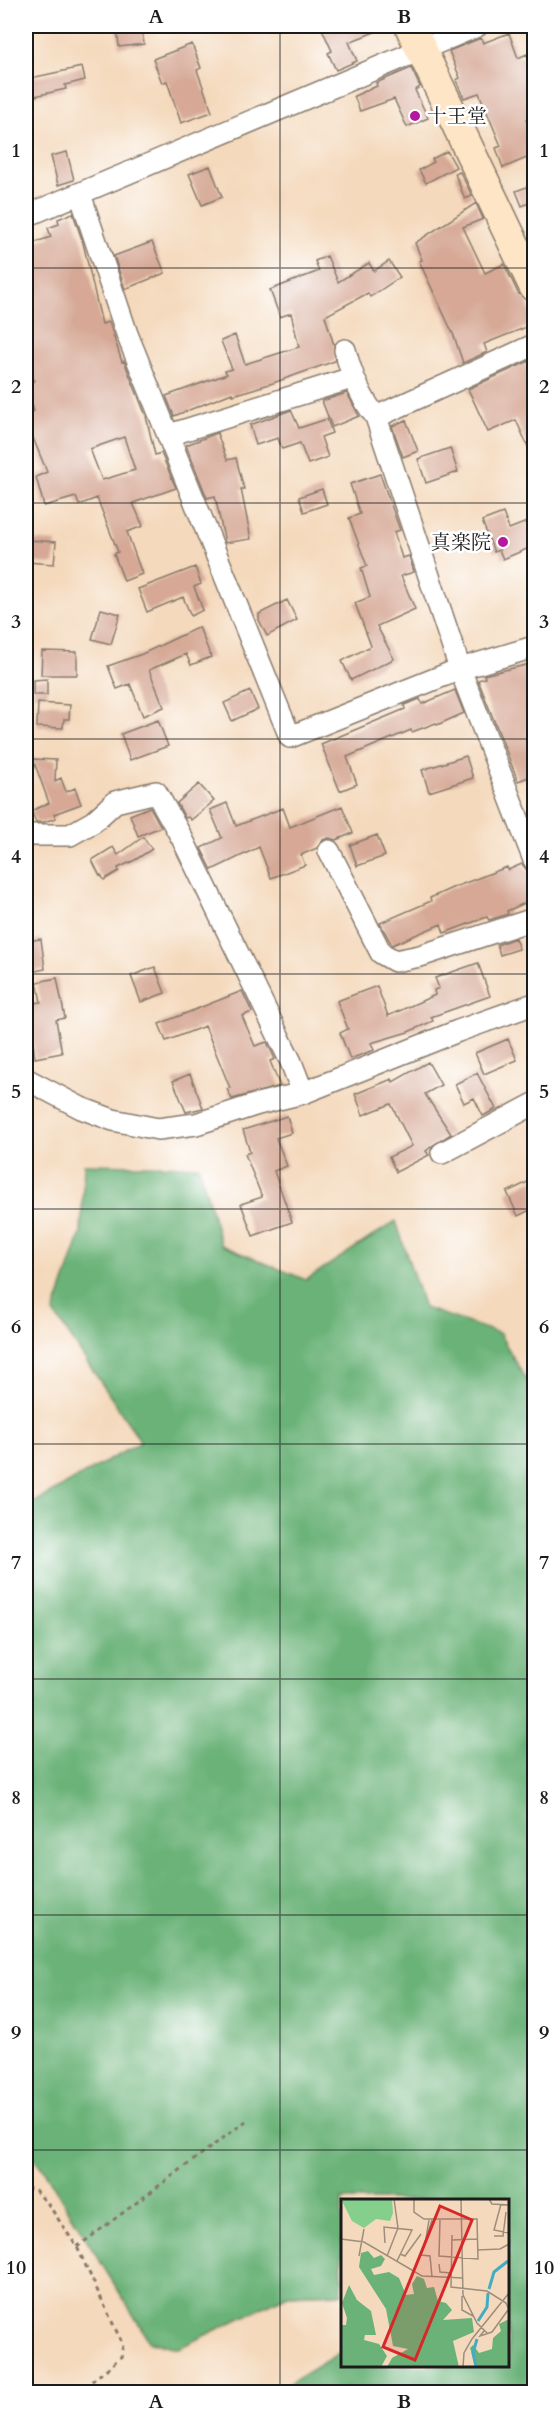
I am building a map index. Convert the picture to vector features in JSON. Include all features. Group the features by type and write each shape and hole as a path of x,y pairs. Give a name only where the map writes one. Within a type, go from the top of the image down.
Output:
{"street":[{"path":"26,216 80,194 416,38 477,26"},
{"path":"416,38 534,286"},
{"path":"80,194 128,334 290,737 460,669 534,647"},
{"path":"376,417 534,345"},
{"path":"345,350 352,378 376,417 460,669 534,860"},
{"path":"169,435 352,378"},
{"path":"26,835 70,835 93,822 115,802 156,792 182,838 286,1052 303,1093"},
{"path":"329,851 381,953 395,961 420,956 534,919"},
{"path":"26,1079 81,1108 113,1120 158,1129 196,1124 258,1104 303,1093 458,1031 534,1004"},
{"path":"442,1153 534,1104"}],"path":[{"path":"77,2247 246,2121"},
{"path":"26,2188 35,2190 48,2204 77,2247 123,2345 121,2357 80,2392"}],"green space":[{"path":"84,1164 199,1166 221,1245 306,1280 396,1221 424,1308 499,1333 534,1393 534,2392 278,2392 341,2352 341,2367 509,2367 509,2199 341,2199 341,2293 288,2295 179,2348 150,2342 45,2172 26,2148 26,1507 141,1442 54,1313 81,1233"}],"building":[{"path":"117,26 142,28 144,44 119,47"},
{"path":"331,26 390,26 349,42 357,61 336,70 328,53 332,51 322,29"},
{"path":"509,33 518,58 527,54 534,72 534,115 526,119 534,141 534,155 503,168 496,148 501,146 479,93 464,98 456,80 460,78 449,51 481,38 483,43"},
{"path":"192,44 201,68 197,70 212,112 181,123 167,81 162,83 153,59"},
{"path":"82,67 85,80 65,85 66,89 26,98 26,79"},
{"path":"411,68 420,87 415,90 428,118 407,127 394,99 360,111 354,96 377,86 376,83"},
{"path":"447,151 456,167 426,183 419,170 434,162 432,159"},
{"path":"67,152 74,180 58,185 51,156"},
{"path":"210,166 222,197 202,205 189,174"},
{"path":"460,172 472,196 465,199 455,174"},
{"path":"534,184 534,201 522,206 516,191"},
{"path":"476,203 483,219 463,227 485,273 504,264 518,293 527,301 534,324 484,344 487,352 463,363 454,336 419,261 422,260 415,243"},
{"path":"73,213 83,243 102,324 109,322 122,362 124,361 146,416 155,455 161,453 176,488 133,503 143,526 127,532 142,574 124,581 114,554 118,552 97,498 79,505 76,497 44,506 36,477 47,472 31,433 26,435 26,414 34,411 26,385 34,381 26,361 26,245 51,237 48,228 59,224 58,219","holes":["124,437 135,470 102,480 90,449"]},
{"path":"152,242 165,273 125,289 114,256"},
{"path":"327,256 338,282 369,263 374,271 389,261 400,277 370,297 368,293 325,316 334,345 335,361 273,383 233,395 232,393 174,416 166,396 227,374 225,371 232,369 221,341 235,335 245,364 299,347 291,313 280,317 270,290 319,271 315,261"},
{"path":"534,359 534,460 516,420 488,432 468,389"},
{"path":"347,393 359,416 332,427 322,401"},
{"path":"291,410 299,428 327,419 332,433 321,437 328,457 308,464 300,443 282,449 278,438 256,445 250,425"},
{"path":"406,420 418,451 403,457 392,426"},
{"path":"217,433 227,460 236,458 244,489 241,489 251,539 225,543 215,496 207,498 186,445"},
{"path":"450,448 458,472 426,483 418,459"},
{"path":"380,474 400,530 394,532 402,558 409,556 414,572 401,576 415,609 377,626 394,659 351,680 342,661 371,646 355,603 370,597 361,568 367,566 349,518 360,514 350,484"},
{"path":"322,489 327,504 304,512 299,497"},
{"path":"503,513 509,529 534,519 534,546 503,559 499,550 494,552 482,521"},
{"path":"28,540 56,542 54,564 26,562"},
{"path":"195,567 201,584 194,587 203,610 191,616 183,597 147,612 138,589"},
{"path":"287,600 297,620 267,636 259,620 259,614"},
{"path":"101,609 120,614 111,644 92,639"},
{"path":"199,627 211,657 191,665 186,654 149,670 164,707 143,716 130,684 117,689 108,666 142,654"},
{"path":"42,651 77,652 77,675 41,675"},
{"path":"534,663 534,729 527,731 534,750 534,775 518,781 478,680 485,678 484,675"},
{"path":"47,679 47,695 33,695 33,680"},
{"path":"455,690 464,713 437,725 436,723 412,732 411,730 347,757 357,784 340,791 321,744 405,709 404,705 420,699 422,704"},
{"path":"250,691 258,709 232,721 224,703"},
{"path":"38,703 70,705 69,719 64,719 63,728 37,727"},
{"path":"158,720 168,746 130,760 121,734"},
{"path":"466,756 473,778 429,792 422,770"},
{"path":"33,759 56,760 55,781 61,778 66,792 75,788 81,804 54,814 56,818 36,822 31,811 49,803"},
{"path":"199,784 214,801 191,820 188,817 185,818 177,803"},
{"path":"227,803 236,826 283,808 290,827 342,806 353,833 336,840 329,838 323,840 317,848 301,855 305,865 271,878 259,847 212,870 201,848 222,838 210,810"},
{"path":"150,807 161,827 138,836 130,815"},
{"path":"377,835 385,856 357,866 350,845"},
{"path":"143,837 152,849 118,868 119,871 104,880 100,876 92,860 113,847 118,855"},
{"path":"522,864 527,870 534,872 534,899 507,911 508,914 489,920 487,917 444,933 441,924 392,945 380,923 431,901 430,898 452,888 507,867 508,870"},
{"path":"515,938 519,949 500,955 497,945"},
{"path":"41,939 45,969 26,973 26,941"},
{"path":"478,963 490,996 431,1017 433,1021 408,1032 371,1043 374,1050 350,1059 340,1033 348,1029 337,1001 377,986 388,1016 435,995 434,990 439,988 435,978"},
{"path":"155,967 165,993 141,1002 131,976"},
{"path":"57,978 65,1018 56,1020 62,1053 35,1058 28,1004 41,1002 37,982"},
{"path":"242,991 252,1012 242,1016 255,1046 267,1042 275,1059 270,1061 280,1086 232,1099 227,1089 230,1088 205,1026 166,1041 159,1024"},
{"path":"508,1039 517,1060 484,1074 475,1053"},
{"path":"428,1062 441,1085 425,1094 451,1134 426,1151 429,1155 396,1172 389,1157 412,1146 391,1104 363,1115 355,1094 392,1079 393,1082"},
{"path":"477,1073 496,1109 483,1116 474,1098 464,1103 455,1084"},
{"path":"190,1074 203,1108 186,1112 173,1081"},
{"path":"287,1116 292,1133 276,1138 287,1166 274,1171 292,1222 253,1236 241,1204 262,1197 245,1154 250,1152 243,1130"},
{"path":"534,1179 534,1208 518,1216 507,1192"}],"place":[{"name":"十王堂","path":"415,116"},
{"name":"真楽院","path":"503,542"}]}
